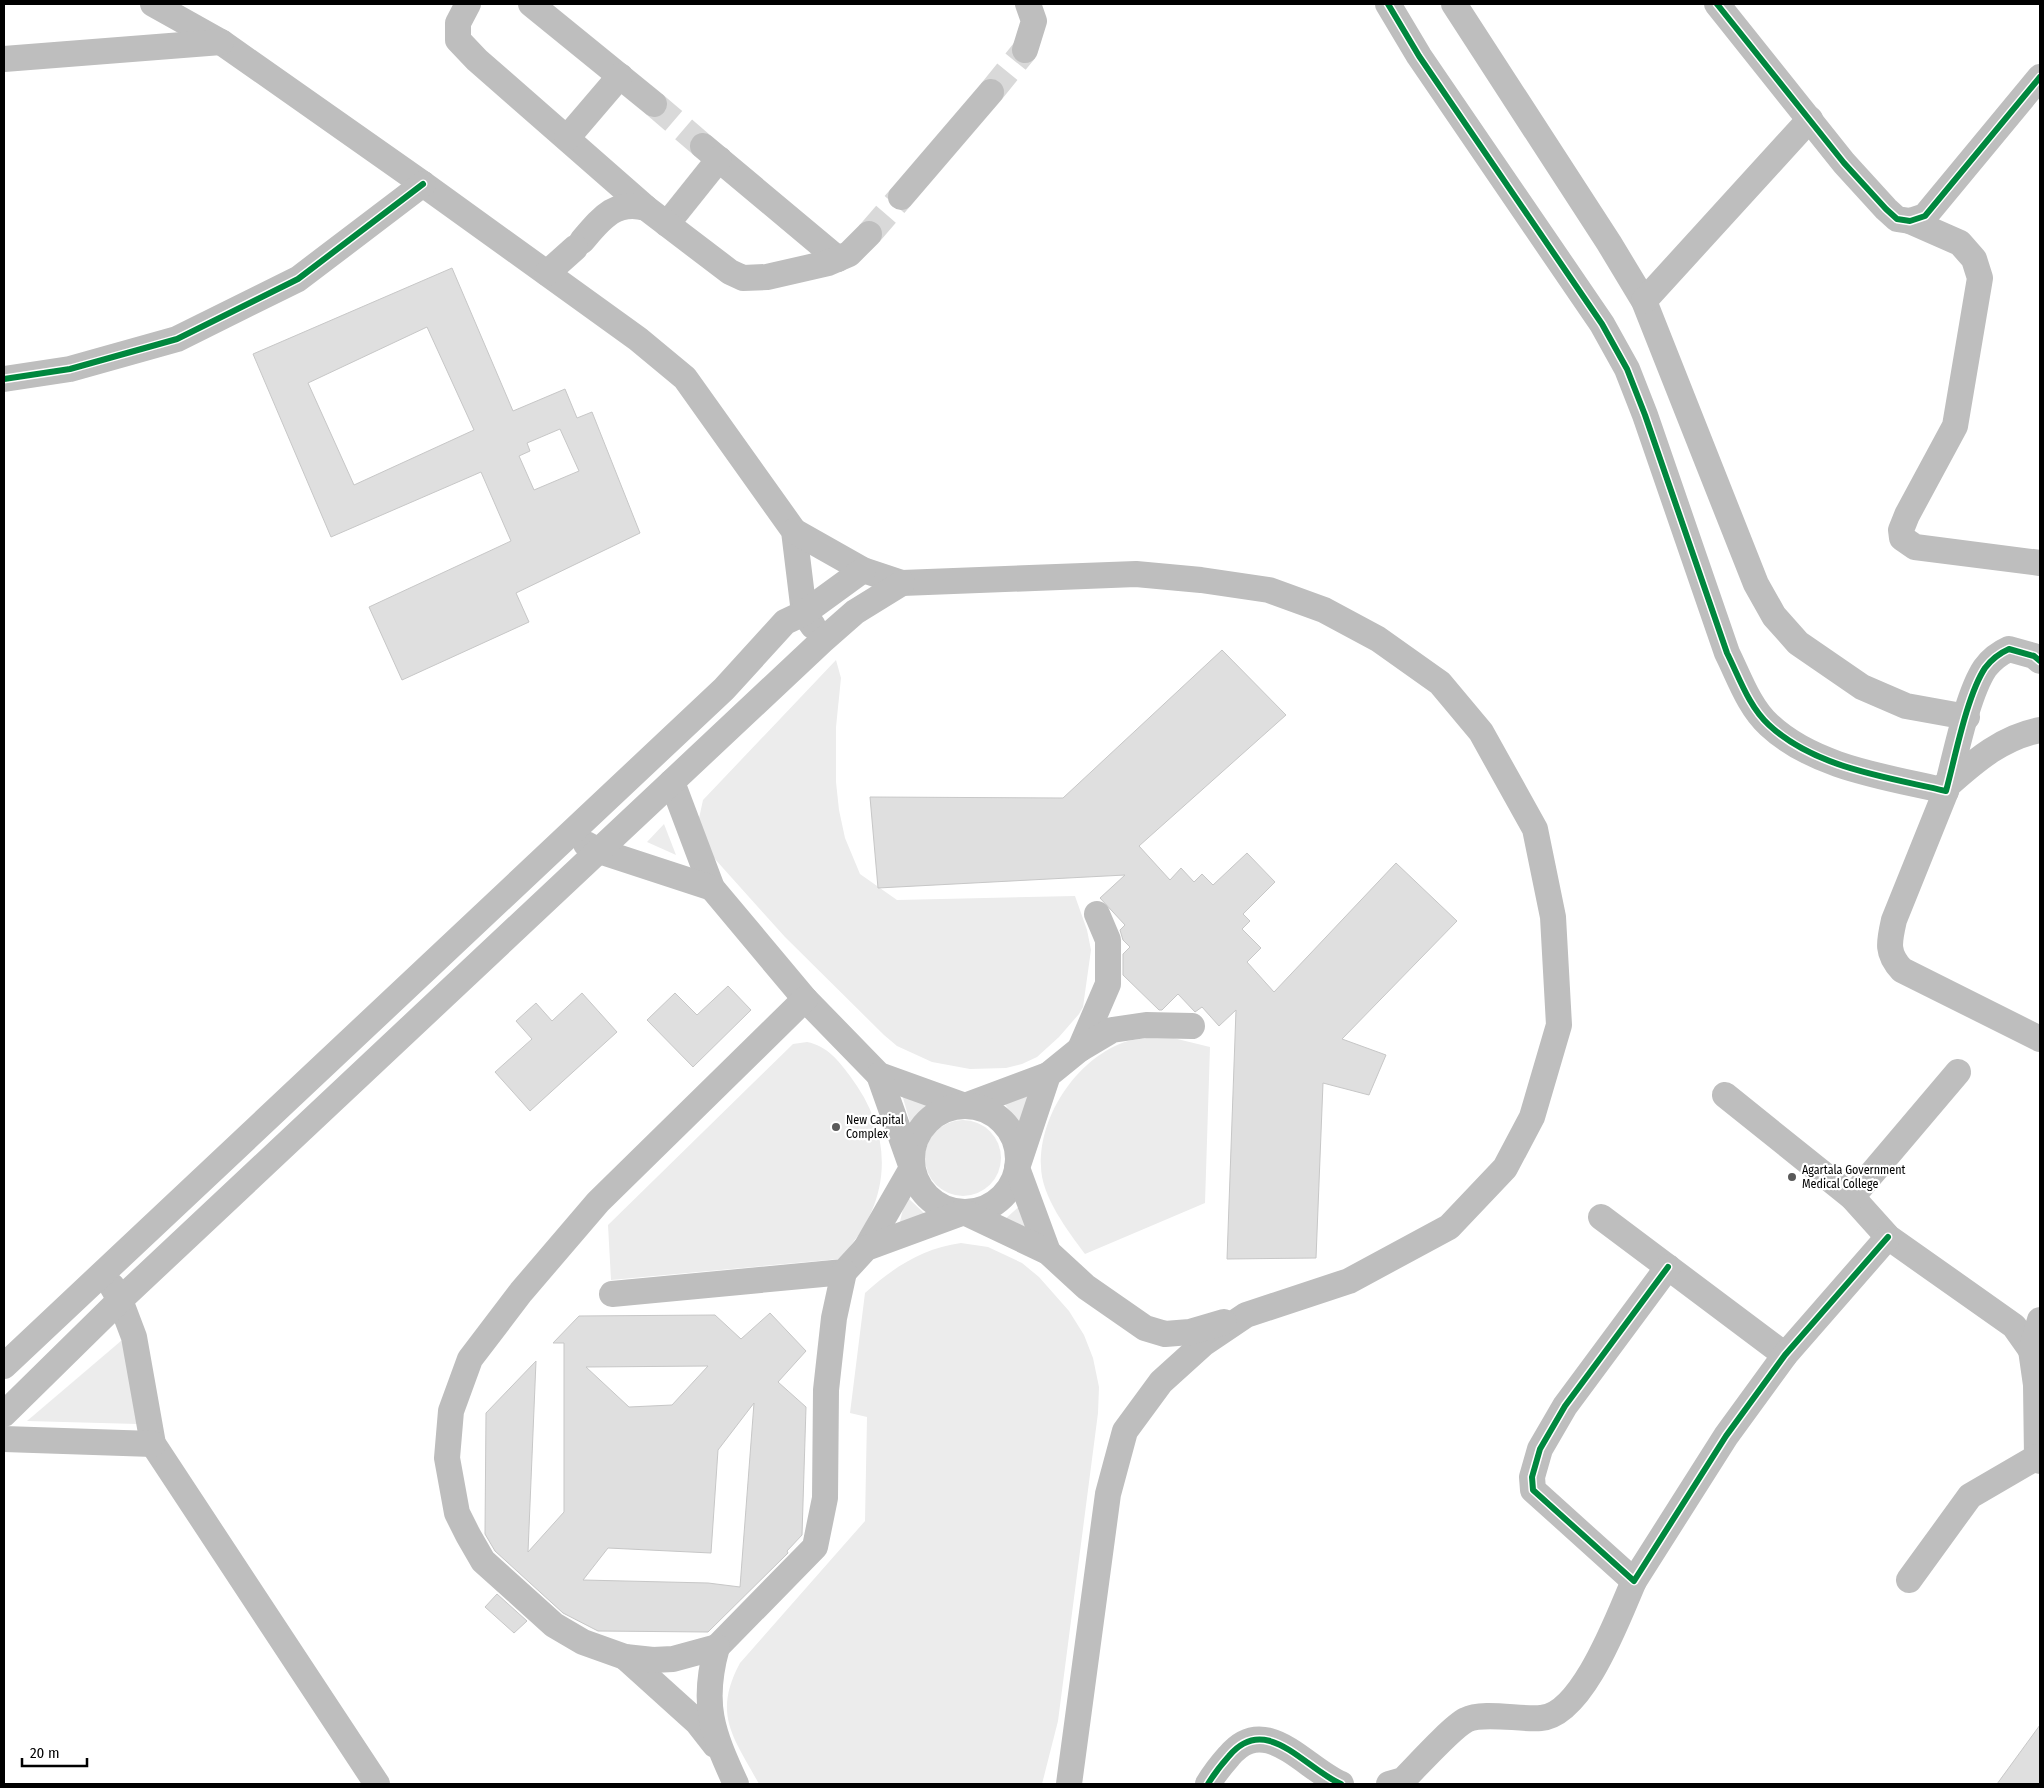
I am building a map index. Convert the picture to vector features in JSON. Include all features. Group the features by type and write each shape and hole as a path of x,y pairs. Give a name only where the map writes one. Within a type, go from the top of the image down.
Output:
{"street":[{"path":"153,4 221,42 638,338 685,378 794,531 864,570 902,583 1136,574 1201,580 1269,590 1324,610 1378,639 1440,683 1482,732 1535,829 1553,918 1559,1025 1532,1117 1505,1168 1449,1227 1348,1281 1190,1332 1165,1334 1145,1328 1093,1293 1048,1252 964,1212 946,1209 930,1200 919,1185 912,1168 879,1074"},
{"path":"468,4 458,22 458,40 477,60 646,208 730,272 743,278 791,272 828,263 849,254 869,234"},
{"path":"531,4 654,104"},
{"path":"1025,50 1034,21 1028,4"},
{"path":"1388,4 1419,56 1602,324 1627,369 1727,653 1747,696 1768,724 1794,744 1830,760 1870,773 1947,788"},
{"path":"1454,4 1609,243 1644,301 1756,584 1774,616 1798,643 1862,686 1906,706 1967,717"},
{"path":"1717,4 1886,209 1897,219 1910,221 1960,243 1974,259 1980,278 1955,426 1907,515 1901,530 1902,538 1915,547 2040,563"},
{"path":"4,59 221,42"},
{"path":"567,138 620,76"},
{"path":"1910,221 1925,216 2040,77"},
{"path":"901,197 991,92"},
{"path":"1644,301 1810,119"},
{"path":"667,224 711,153 838,259"},
{"path":"4,379 70,369 177,339 298,280 423,184"},
{"path":"547,273 578,245 597,223 619,208 627,205 646,208"},
{"path":"794,531 804,613 822,642"},
{"path":"4,1366 724,689 785,622 804,613 864,570"},
{"path":"4,1414 120,1300 822,642 855,612 902,583"},
{"path":"2038,653 2009,649 1999,654 1986,667 1975,688 1947,788 1894,920 1890,940 1891,959 1902,970 2040,1039"},
{"path":"1947,788 1977,759 1999,745 2025,733 2040,730"},
{"path":"672,782 712,888 805,999 879,1074 965,1106 983,1109 999,1118 1011,1132 1017,1150 1017,1168 1048,1252"},
{"path":"569,835 599,851 712,888"},
{"path":"1080,1049 1108,984 1108,940 1097,914"},
{"path":"805,999 598,1202 520,1292 470,1359 451,1411 447,1458 451,1488 457,1513 483,1561 554,1626 583,1642 625,1657 654,1660 672,1658 717,1647 815,1547 825,1498 826,1390 833,1327 844,1272 866,1248 912,1168 913,1149 919,1132 931,1118 947,1109 965,1106 1048,1075 1080,1049 1112,1030 1146,1025 1192,1026"},
{"path":"1852,1197 1958,1072"},
{"path":"866,1248 964,1212 983,1209 999,1200 1011,1186 1048,1075"},
{"path":"1725,1094 1852,1197 1888,1237 2014,1326 2037,1348"},
{"path":"1601,1217 1785,1355"},
{"path":"1389,1784 1403,1780 1464,1720 1480,1715 1509,1718 1544,1718 1567,1705 1596,1668 1634,1581 1726,1436 1785,1355 1888,1237"},
{"path":"1634,1581 1533,1490 1532,1477 1540,1449 1565,1406 1668,1267"},
{"path":"612,1294 844,1272"},
{"path":"105,1273 120,1300 134,1337 153,1444 378,1784"},
{"path":"1070,1784 1108,1494 1125,1431 1161,1382 1204,1344 1246,1315"},
{"path":"1909,1580 1970,1496 2039,1459 2036,1386 2040,1320"},
{"path":"4,1439 153,1444"},
{"path":"717,1647 709,1683 709,1703 713,1728 722,1754 736,1784"},
{"path":"625,1657 697,1722 722,1754"},
{"path":"1208,1784 1238,1745 1256,1738 1277,1743 1341,1784"}],"shaded area":[{"path":"836,660 841,678 836,727 836,782 839,810 845,838 860,874 897,900 1075,896 1087,930 1091,950 1083,1007 1059,1037 1037,1057 1022,1064 1006,1068 970,1069 932,1062 897,1046 785,937 714,858 698,823 703,800"},
{"path":"664,824 676,855 647,842"},
{"path":"1151,1037 1169,1037 1210,1047 1205,1203 1085,1254 1057,1213 1045,1189 1041,1166 1042,1146 1047,1127 1065,1090 1078,1073 1093,1060 1110,1049 1128,1041"},
{"path":"807,1042 832,1054 850,1076 865,1099 875,1123 881,1146 882,1170 878,1193 870,1216 857,1238 839,1259 611,1280 608,1225 793,1044"},
{"path":"901,1091 932,1102 910,1122"},
{"path":"1033,1092 1020,1125 1004,1103"},
{"path":"963,1120 977,1123 990,1131 998,1144 1001,1158 998,1172 990,1185 977,1193 963,1196 949,1193 936,1185 928,1172 925,1158 928,1144 936,1131 949,1123"},
{"path":"906,1196 926,1215 899,1226"},
{"path":"1022,1204 1031,1231 1004,1220"},
{"path":"961,1243 988,1247 1022,1263 1039,1277 1069,1311 1084,1335 1093,1358 1099,1387 1098,1413 1058,1721 1042,1784 759,1784 730,1726 727,1712 728,1697 732,1681 740,1663 865,1521 867,1417 850,1413 865,1293 887,1275 910,1260 934,1249"},
{"path":"128,1335 138,1424 27,1421"}],"building":[{"path":"452,268 513,411 565,389 577,418 592,412 640,533 516,593 529,622 402,680 369,607 511,541 481,472 331,537 253,354","holes":["427,327 474,430 354,485 308,383","560,429 579,471 534,490 519,456 530,451 527,443"]},
{"path":"1222,650 1286,715 1139,846 1170,880 1181,868 1194,882 1202,874 1213,885 1247,853 1275,882 1243,914 1250,921 1242,929 1261,948 1247,962 1274,992 1396,863 1457,921 1342,1039 1386,1055 1369,1095 1323,1083 1316,1258 1227,1259 1236,1010 1219,1026 1202,1007 1195,1012 1178,994 1162,1010 1159,1010 1123,975 1123,954 1130,947 1123,940 1120,930 1125,925 1100,898 1125,875 878,888 870,797 1063,798"},
{"path":"728,986 751,1010 693,1067 647,1020 675,993 697,1015"},
{"path":"582,993 617,1032 530,1111 495,1072 532,1039 516,1021 536,1003 552,1021"},
{"path":"770,1313 806,1351 778,1382 806,1407 802,1535 787,1551 788,1553 708,1632 598,1631 563,1613 495,1551 485,1534 486,1413 536,1361 528,1552 564,1512 564,1343 553,1343 579,1316 715,1315 741,1339","holes":["708,1366 672,1405 629,1407 586,1367","754,1403 740,1587 708,1583 583,1580 608,1548 711,1553 718,1450"]},
{"path":"497,1594 527,1621 514,1633 485,1607"},
{"path":"2040,1725 2040,1784 1997,1784"}],"tunnel":[{"path":"991,92 1025,50"},
{"path":"654,104 703,146"},
{"path":"869,234 901,197"}],"cycle path":[{"path":"1388,4 1419,56 1602,324 1627,369 1645,415 1727,653 1750,701 1762,718 1787,740 1830,761 1876,775 1946,791 1967,710 1985,668 1996,657 2009,649 2034,656 2040,661"},
{"path":"1717,4 1844,163 1897,219 1910,221 1925,216 2040,77"},
{"path":"4,379 70,369 177,339 298,279 423,184"},
{"path":"1668,1267 1565,1406 1540,1449 1532,1477 1533,1490 1634,1581 1726,1436 1785,1355 1888,1237"},
{"path":"1208,1784 1229,1756 1243,1744 1257,1740 1271,1741 1285,1748 1341,1784"}],"place":[{"name":"New Capital Complex","path":"836,1127"},
{"name":"Agartala Government Medical College","path":"1792,1177"}]}
